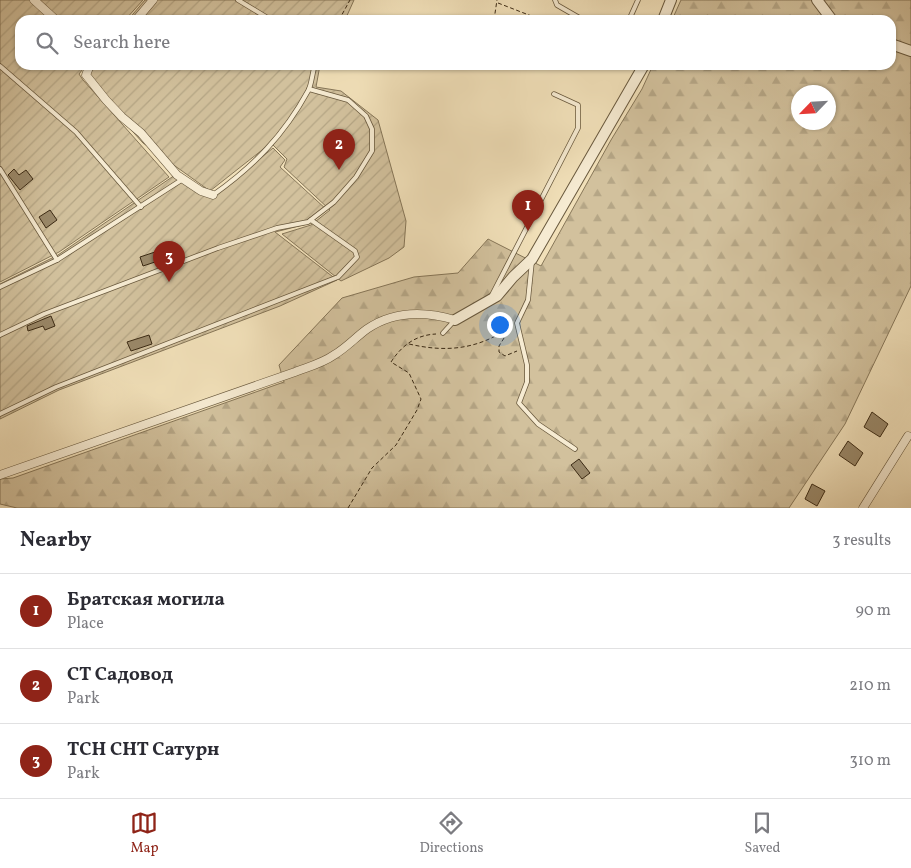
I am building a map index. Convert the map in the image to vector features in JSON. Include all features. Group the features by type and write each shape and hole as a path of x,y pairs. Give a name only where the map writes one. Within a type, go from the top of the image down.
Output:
{"street":[{"path":"34,0 50,15"},
{"path":"140,15 153,0"},
{"path":"665,15 671,0"},
{"path":"817,0 828,15"},
{"path":"896,46 911,50"},
{"path":"88,70 86,75 111,106 141,133 183,179 201,191 213,195"},
{"path":"0,475 296,372 334,356 368,328 385,319 410,313 436,314 456,320 489,301 532,259 641,70"},
{"path":"863,508 908,436"}],"lane":[{"path":"238,0 263,15"},
{"path":"555,0 557,5 574,15"},
{"path":"631,15 638,0"},
{"path":"0,66 76,132 141,207"},
{"path":"213,195 239,177 274,144 309,88 314,70"},
{"path":"0,334 44,314 218,248 310,220 334,202 356,177 372,151 372,129 366,116 348,100 309,88"},
{"path":"489,301 578,128 578,105 554,94"},
{"path":"0,169 57,260"},
{"path":"0,287 57,260 183,179"},
{"path":"0,414 56,387 338,277 357,257 355,252 310,220"},
{"path":"532,259 528,300 517,323 524,349 527,382 519,403 538,424 575,448"},
{"path":"443,333 456,320"}],"path":[{"path":"342,15 350,0"},
{"path":"495,15 497,0"},
{"path":"498,3 531,15"},
{"path":"408,343 437,349 471,346 498,336 517,323"},
{"path":"512,327 499,346 499,352 505,356 524,349"},
{"path":"348,508 372,468 396,445 417,410 421,399 409,373 391,362 401,347 408,343 427,334 443,333"}],"green space":[{"path":"0,0 143,0 130,15 15,15 15,70 82,70 79,74 83,80 169,177 59,252 0,282"},
{"path":"145,0 354,0 347,15 132,15"},
{"path":"681,0 911,0 911,286 845,424 789,508 17,508 0,504 0,479 13,478 284,382 279,365 342,298 414,277 458,273 488,239 541,266 611,140 642,89 651,70 896,70 896,15 674,15"},
{"path":"85,70 319,70 316,87 341,91 378,120 406,221 404,247 389,258 341,281 282,234 311,225 330,210 284,167 287,159 271,143 210,191 143,143 82,75"},
{"path":"273,148 285,160 280,167 327,210 307,224 275,232 337,280 280,306 59,390 0,419 0,284 58,255 175,175 180,179 218,193"}],"building":[{"path":"14,169 19,175 26,170 33,179 20,190 8,175"},
{"path":"50,210 57,220 46,228 39,217"},
{"path":"155,252 158,261 143,266 140,257"},
{"path":"51,316 55,326 45,330 43,326 28,331 27,326"},
{"path":"149,335 152,344 131,351 127,342"},
{"path":"872,412 888,424 880,437 864,427"},
{"path":"848,441 863,453 855,466 839,455"},
{"path":"579,459 590,473 582,479 571,465"},
{"path":"812,484 825,491 817,506 805,499"}],"place":[{"name":"СТ Садовод","path":"339,170"},
{"name":"Братская могила","path":"528,231"},
{"name":"ТСН СНТ Сатурн","path":"169,282"}]}
